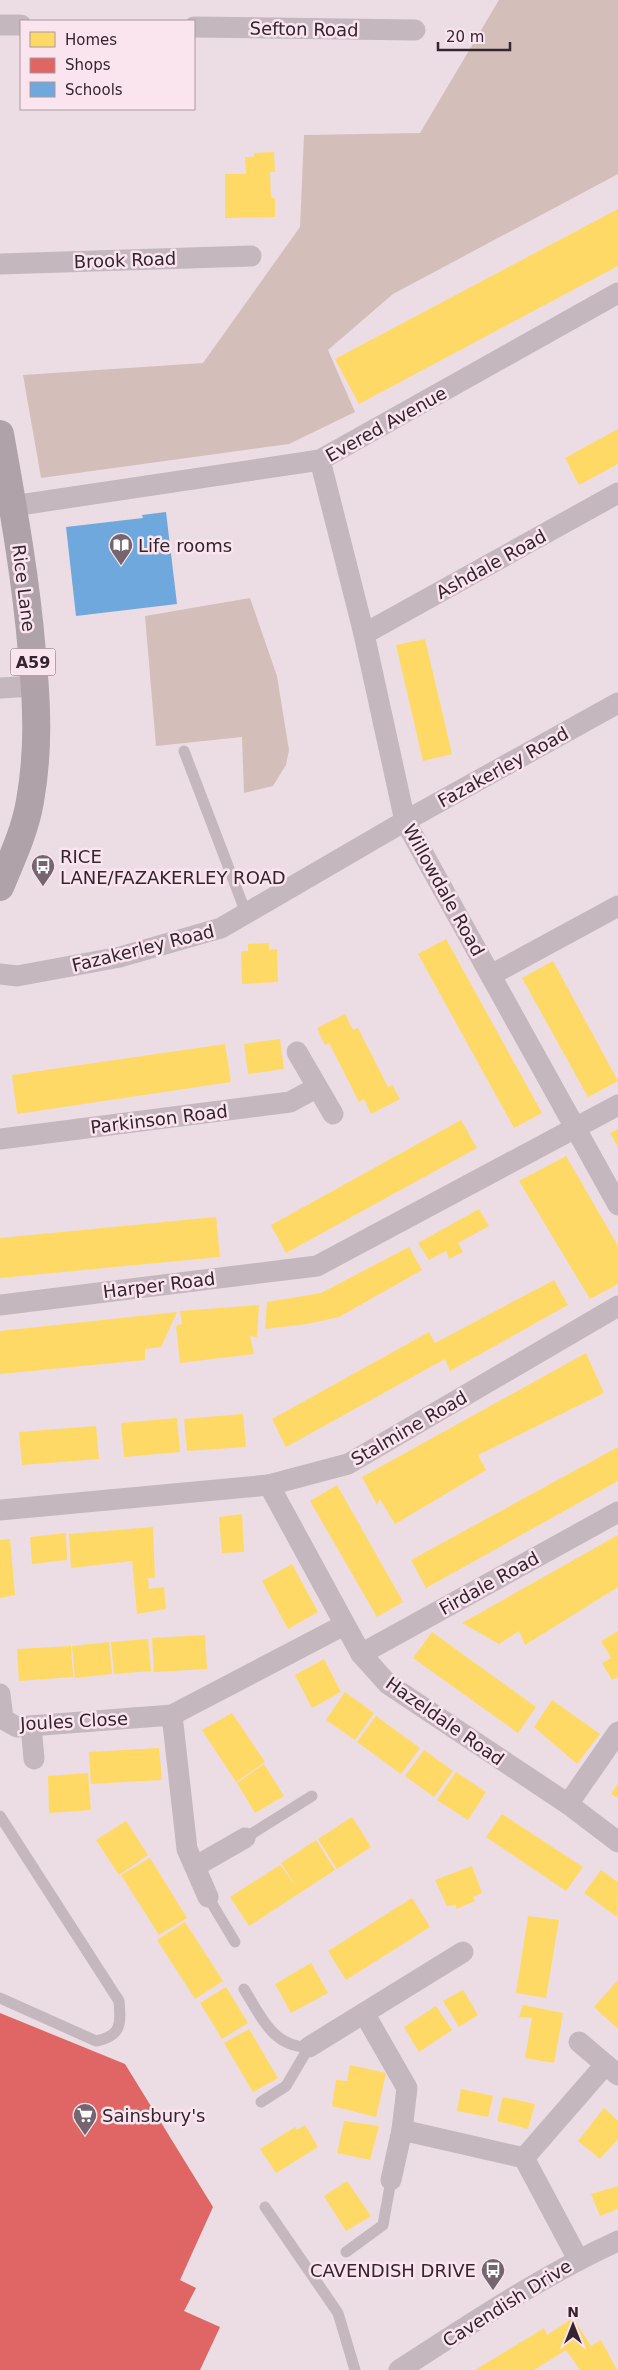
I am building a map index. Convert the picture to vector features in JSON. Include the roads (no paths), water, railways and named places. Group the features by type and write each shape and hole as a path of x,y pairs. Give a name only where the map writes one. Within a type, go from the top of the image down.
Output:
{"highway":[{"name":"Rice Lane","path":"0,886 24,829 30,801 37,730 28,612 13,506 1,444"}],"street":[{"path":"0,25 20,25"},
{"name":"Sefton Road","path":"195,27 415,30"},
{"name":"Brook Road","path":"0,264 251,256"},
{"name":"Evered Avenue","path":"13,506 320,460 618,293"},
{"name":"Willowdale Road","path":"320,460 364,634 405,821 618,1205"},
{"name":"Ashdale Road","path":"364,634 618,493"},
{"path":"0,688 35,686"},
{"name":"Fazakerley Road","path":"0,974 17,976 120,957 221,928 405,821 618,703"},
{"path":"491,975 618,906"},
{"path":"297,1052 316,1088 333,1114"},
{"name":"Parkinson Road","path":"0,1138 290,1102 316,1088"},
{"path":"576,1128 618,1105"},
{"name":"Harper Road","path":"0,1304 317,1266 576,1128"},
{"name":"Stalmine Road","path":"0,1510 269,1485 348,1464 618,1306"},
{"name":"Hazeldale Road","path":"269,1485 344,1626 361,1654 388,1684 568,1804 618,1842"},
{"name":"Firdale Road","path":"361,1654 618,1512"},
{"name":"Joules Close","path":"0,1694 2,1719 17,1727 172,1715 344,1626"},
{"path":"172,1715 187,1848 208,1897"},
{"path":"31,1726 34,1760"},
{"path":"568,1804 618,1732"},
{"path":"196,1866 245,1838"},
{"path":"309,2047 463,1952"},
{"path":"364,2013 408,2088 402,2130 391,2180"},
{"path":"524,2158 611,2070 579,2042"},
{"path":"402,2130 524,2158 578,2259"},
{"name":"Cavendish Drive","path":"399,2370 578,2259 618,2241"}],"lane":[{"path":"184,751 246,913"},
{"path":"245,1838 312,1796"},
{"path":"0,1816 119,2001 120,2017 118,2030 110,2039 96,2042 0,1998"},
{"path":"208,1897 235,1942"},
{"path":"244,1989 269,2030 296,2048 309,2047"},
{"path":"261,2102 286,2086 309,2047"},
{"path":"346,2252 383,2225 391,2180"},
{"path":"264,2207 338,2313 355,2370"}],"place":[{"name":"Life rooms","path":"121,566"},
{"name":"RICE LANE/FAZAKERLEY ROAD","path":"43,887"},
{"name":"Sainsbury's","path":"85,2136"},
{"name":"CAVENDISH DRIVE","path":"493,2291"}]}
